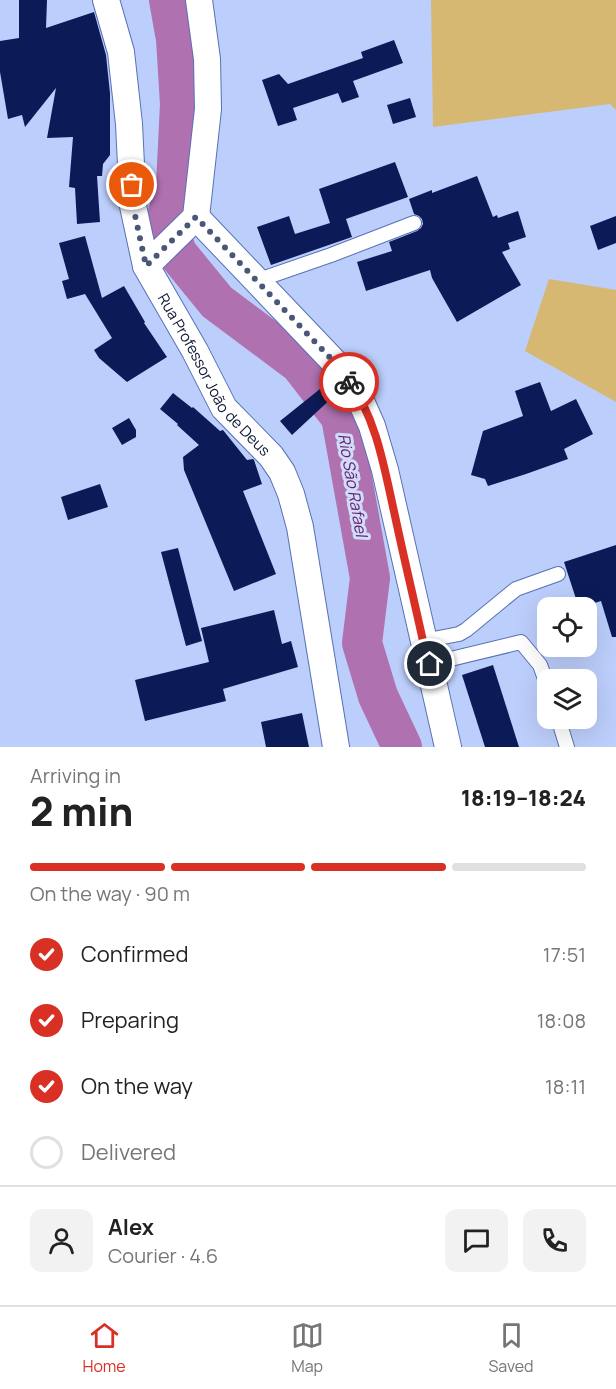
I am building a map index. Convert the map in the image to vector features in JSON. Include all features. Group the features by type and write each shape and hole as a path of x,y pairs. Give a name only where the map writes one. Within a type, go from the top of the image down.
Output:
{"street":[{"name":"Rua Professor João de Deus","path":"106,0 121,52 129,124 133,206 146,266 195,351 224,408 271,456 282,472 291,494 300,527 336,747"},
{"path":"146,266 196,217 208,109 207,59 199,0"},
{"path":"196,217 337,365 356,390 372,426 385,470 448,747"}],"lane":[{"path":"256,281 414,224"},
{"path":"427,653 466,630 516,588 558,574"},
{"path":"427,653 521,642 541,669"},
{"path":"561,729 567,747"}],"shaded area":[{"path":"431,0 616,0 616,110 610,104 433,127"},
{"path":"549,279 616,290 616,402 525,351"}],"building":[{"path":"19,0 47,0 46,28 94,12 106,55 110,93 110,155 103,164 102,176 97,176 100,222 77,224 75,188 69,187 73,137 47,138 56,88 25,127 22,115 8,119 0,72 0,41 19,38"},
{"path":"394,40 403,63 353,81 359,97 342,103 338,93 293,108 297,120 278,126 262,80 279,74 288,84 363,58 361,52"},
{"path":"410,98 416,117 393,124 387,105"},
{"path":"395,162 408,197 346,219 352,237 271,265 257,227 289,216 295,234 330,223 319,189"},
{"path":"477,176 493,217 497,215 498,218 518,211 526,237 508,243 510,249 502,252 521,285 457,322 432,278 430,270 366,291 357,262 392,251 389,242 417,231 423,224 422,219 414,214 409,199"},
{"path":"616,216 616,243 598,250 590,226"},
{"path":"85,236 102,298 124,286 144,323 167,357 127,382 99,358 94,350 112,338 85,294 67,299 62,281 69,279 59,243"},
{"path":"540,382 551,411 576,399 593,434 564,449 568,459 488,486 485,479 471,475 483,431 523,416 515,391"},
{"path":"325,385 335,395 292,435 280,421"},
{"path":"173,393 220,431 223,430 247,460 254,460 262,484 243,491 276,574 234,591 184,470 183,457 199,445 160,409"},
{"path":"129,418 136,430 136,437 122,445 112,428"},
{"path":"100,484 108,507 68,520 61,497"},
{"path":"616,545 616,637 612,637 601,601 597,602 597,597 575,597 564,562"},
{"path":"178,548 202,641 186,646 161,552"},
{"path":"274,610 282,644 291,641 298,667 223,689 226,701 145,721 135,680 209,662 201,628"},
{"path":"493,665 519,747 485,747 462,675"},
{"path":"302,713 309,747 266,747 261,722"}],"waterway":[{"name":"Rio São Rafael","path":"169,0 176,39 180,104 176,185 166,220 177,253 217,302 300,364 341,417 370,578 362,643 378,696 402,747"}],"way so far":[{"path":"132,185 133,206 146,266 196,217 337,365 349,382"}],"route":[{"path":"349,382 356,390 372,426 385,470 430,664"}]}
